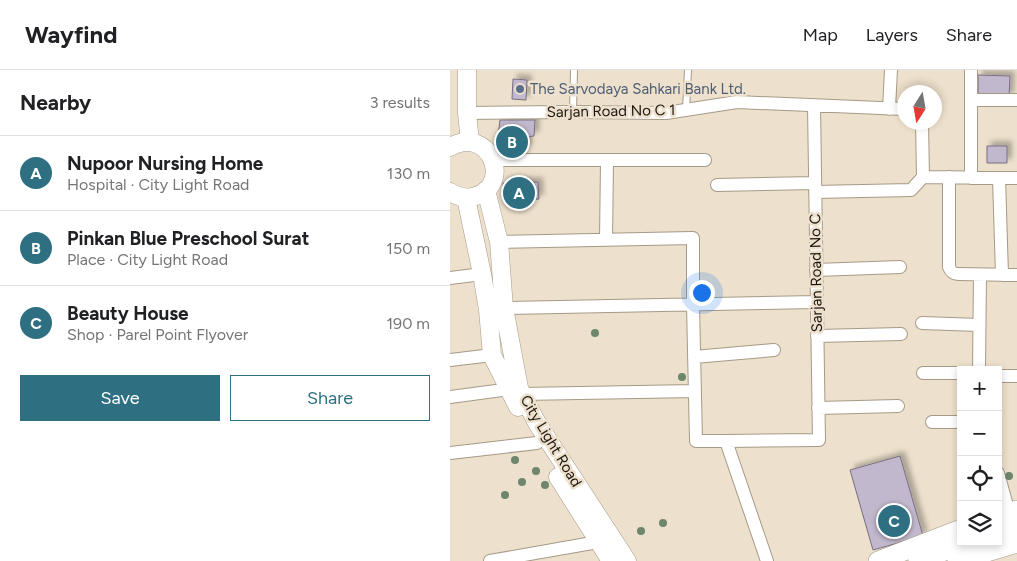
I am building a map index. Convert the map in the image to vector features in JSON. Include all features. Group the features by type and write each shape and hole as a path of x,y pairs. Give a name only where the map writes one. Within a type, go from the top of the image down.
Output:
{"main road":[{"path":"467,70 467,113 470,142"},
{"path":"450,147 463,142 478,144 490,154 495,168 491,184 486,190 474,197 455,195 482,274 488,310 492,355 517,391 537,443 611,561"},
{"name":"City Light Road","path":"486,190 499,242 504,308 517,391 627,561"},
{"path":"1002,527 1010,516"},
{"path":"878,561 957,531"},
{"path":"957,561 1017,542"},
{"path":"918,561 957,546"},
{"path":"978,561 1017,551"}],"street":[{"path":"889,109 891,70"},
{"path":"971,70 971,178"},
{"path":"971,100 1017,100"},
{"name":"Sarjan Road No C 1","path":"467,113 666,113 737,102 897,110"},
{"name":"Sarjan Road No C","path":"726,441 819,440 814,105"},
{"path":"717,185 911,190 923,177 922,130"},
{"path":"493,160 705,160"},
{"path":"606,240 607,161"},
{"path":"923,177 1017,178"},
{"path":"949,177 949,267 951,271 954,274 1017,274"},
{"path":"999,178 1002,275"},
{"path":"499,242 693,238 696,441 726,441 767,561"},
{"path":"816,270 900,267"},
{"path":"450,278 482,274"},
{"path":"978,366 980,275"},
{"path":"504,308 817,302"},
{"path":"922,323 979,325"},
{"path":"817,336 901,334"},
{"path":"694,357 774,350"},
{"path":"450,360 492,355"},
{"path":"923,374 957,374"},
{"path":"1002,376 1017,376"},
{"path":"450,397 517,391 695,391"},
{"path":"818,408 898,406"},
{"path":"932,422 957,422"},
{"path":"450,453 537,443"},
{"path":"1002,487 1010,516"},
{"path":"498,560 556,555 598,542"}],"lane":[{"path":"573,112 574,70"},
{"path":"686,110 688,70"}],"building":[{"path":"978,75 1010,76 1009,97 978,96"},
{"name":"The Sarvodaya Sahkari Bank Ltd.","path":"513,79 527,80 526,100 512,99"},
{"path":"500,120 535,120 534,136 526,137 527,149 518,148 518,155 496,154"},
{"path":"987,146 1007,146 1007,163 987,163"},
{"path":"538,182 539,199 504,201 503,183"},
{"path":"900,456 923,536 873,550 850,470"}],"place":[{"name":"The Sarvodaya Sahkari Bank Ltd.","path":"520,89"},
{"name":"Pinkan Blue Preschool Surat","path":"512,142"},
{"name":"Nupoor Nursing Home","path":"519,193"},
{"name":"Beauty House","path":"894,521"}]}
